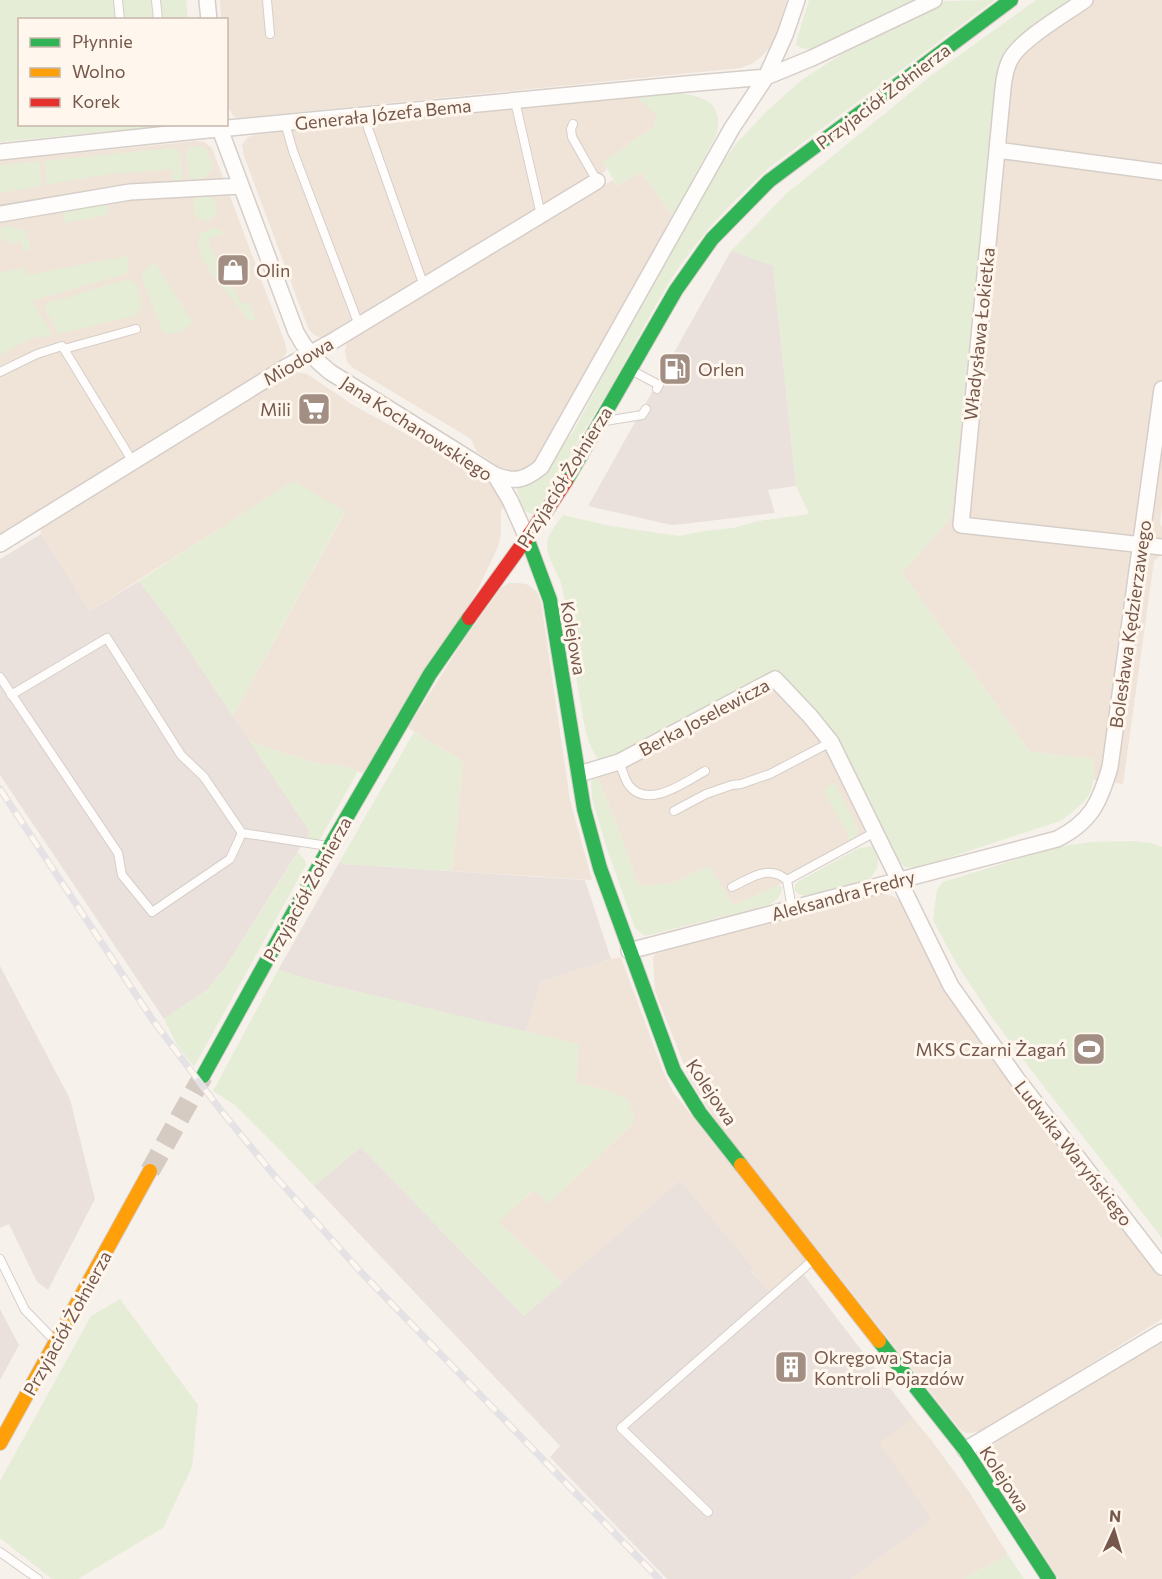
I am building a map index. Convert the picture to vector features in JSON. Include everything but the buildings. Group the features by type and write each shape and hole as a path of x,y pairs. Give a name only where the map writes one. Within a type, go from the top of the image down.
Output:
{"main road":[{"name":"Przyjaciół Żołnierza","path":"203,1076 330,846 430,674 573,470 676,290 712,239 769,182 1011,0"},
{"name":"Kolejowa","path":"527,538 550,600 584,809 600,868 665,1050 681,1084 700,1113 965,1450 1049,1579"},
{"name":"Przyjaciół Żołnierza","path":"0,1443 150,1171"}],"street":[{"path":"207,0 209,18"},
{"name":"Przyjaciół Żołnierza","path":"495,475 514,480 525,478 541,467 727,138 766,77 785,35 797,0"},
{"path":"766,77 812,58 934,0"},
{"name":"Władysława Łokietka","path":"1085,0 1025,41 1010,59 1005,77 961,525 1141,545"},
{"name":"Generała Józefa Bema","path":"0,152 219,127 285,123 766,77"},
{"name":"Jana Kochanowskiego","path":"219,127 300,341 330,372 495,475 510,500 527,538"},
{"path":"997,150 1162,172"},
{"name":"Miodowa","path":"0,544 286,367 597,181"},
{"path":"0,214 130,192 240,186"},
{"name":"Bolesława Kędzierzawego","path":"1057,839 1078,827 1088,817 1105,785 1110,767 1162,389"},
{"path":"1141,545 1162,547"},
{"name":"Berka Joselewicza","path":"579,774 620,762 775,679 831,742 898,881"},
{"name":"Aleksandra Fredry","path":"628,951 1057,839"},
{"name":"Ludwika Waryńskiego","path":"898,881 940,966 962,1003 1017,1079 1162,1267"},
{"path":"965,1450 1162,1332"}],"lane":[{"path":"118,0 120,18"},
{"path":"156,0 158,18"},
{"path":"267,0 270,34"},
{"path":"515,101 541,215"},
{"path":"366,115 368,128 424,286"},
{"path":"285,123 293,152 359,325"},
{"path":"573,124 572,137 597,181"},
{"path":"64,349 136,329"},
{"path":"0,372 37,354 62,346 133,462"},
{"path":"630,369 659,385 657,389"},
{"path":"600,422 642,415 646,409"},
{"path":"11,695 107,638 181,755 204,777 242,833 330,846"},
{"path":"0,677 118,852 123,875 152,912 230,859 242,833"},
{"path":"674,810 706,794 770,774 831,742"},
{"path":"620,762 624,777 630,786 649,796 660,795 705,771"},
{"path":"787,880 875,832"},
{"path":"732,887 764,873 771,872 781,875 787,880 792,909"},
{"path":"0,1259 25,1310 56,1342"},
{"path":"708,1512 621,1428 814,1259"},
{"path":"0,1552 38,1579"}],"shaded area":[{"path":"220,0 787,0 773,44 753,63 741,68 238,118 234,117 228,107 228,18 221,18"},
{"path":"1074,0 1162,0 1162,505 1160,523 1162,554 1154,561 1123,784 1094,780 1094,759 1030,752 902,573 951,517 985,191 1002,60 1010,44"},
{"path":"636,96 658,115 653,128 603,161 607,170 331,334 318,337 308,328 244,156 242,145 248,137 259,134"},
{"path":"204,142 212,148 287,352 279,363 0,538 0,161"},
{"path":"641,172 673,216 533,466 526,472 506,471 477,452 471,439 353,368 347,362 345,351 347,341 596,189 613,180 617,186"},
{"path":"731,251 773,265 796,486 768,490 775,513 684,524 671,525 588,506"},
{"path":"291,372 307,374 353,405 479,474 494,487 504,508 501,510 501,534 498,547 476,593 363,774 345,766 315,763 250,742 233,716 345,512 293,482 90,611 41,534 40,528"},
{"path":"41,534 90,611 139,581 167,617 310,832 225,968 207,990 164,1019 0,775 0,559"},
{"path":"509,583 526,584 533,588 541,602 570,800 592,880 452,871 463,761 408,728 461,644 501,588"},
{"path":"765,688 775,688 820,738 867,836 779,885 733,906 709,866 672,883 639,886 596,773"},
{"path":"340,861 343,864 585,880 611,959 540,982 526,1032 317,982 278,970"},
{"path":"883,894 893,896 900,901 935,971 956,1006 997,1063 1162,1277 1162,1319 993,1425 971,1433 965,1433 959,1428 716,1121 690,1080 655,991 653,959 655,954"},
{"path":"621,957 673,1092 810,1263 773,1296 751,1270 754,1268 680,1180 562,1283 498,1222 534,1190 550,1202 635,1119 607,1090 576,1083 578,1044 526,1032 540,982"},
{"path":"0,966 70,1099 95,1199 48,1290 37,1282 9,1224 0,1228"},
{"path":"361,1147 524,1316 680,1180 754,1268 751,1271 773,1295 801,1271 913,1418 879,1443 932,1520 850,1579 667,1579 550,1457 560,1446 314,1186"},
{"path":"0,1309 19,1345 0,1380"},
{"path":"1162,1341 1162,1579 1059,1579 988,1469 986,1457 996,1442"},
{"path":"913,1418 970,1493 1008,1555 963,1579 850,1579 932,1520 878,1443"}],"green space":[{"path":"0,0 186,0 188,18 18,18 18,126 163,126 0,142"},
{"path":"809,0 916,0 817,48 806,49 796,45"},
{"path":"995,0 770,167 715,222 668,284 617,376 542,502 534,513 525,511 516,486 525,485 537,479 572,434 628,329 721,165 735,145 768,110 803,79 842,54 946,1"},
{"path":"1036,0 1074,0 1010,44 1002,60 985,191 951,517 902,573 1030,752 1094,759 1093,781 1084,802 1060,821 917,868 905,867 898,861 780,676 615,757 598,759 588,740 585,728 562,587 548,554 547,543 551,532 563,515 611,526 679,536 809,514 796,486 773,266 731,251 786,194 932,75"},
{"path":"682,93 701,98 709,102 718,116 715,138 673,216 641,172 617,186 603,161 653,128 657,115 636,96"},
{"path":"190,146 203,147 207,151 213,167 205,178 189,177 186,153"},
{"path":"176,148 180,153 183,184 173,182 172,169 102,175 47,185 44,161"},
{"path":"39,161 42,186 0,193 0,165"},
{"path":"207,194 214,200 217,208 215,215 208,221 198,219 193,207 197,195"},
{"path":"105,203 109,210 107,215 65,223 63,210"},
{"path":"7,225 26,231 31,249 23,251 21,242 9,244 8,239 1,240 0,228"},
{"path":"214,228 225,234 208,239 215,258 242,304 249,302 256,320 250,321 246,317 203,259 200,251 200,233"},
{"path":"127,256 128,268 125,274 32,301 53,336 32,338 0,355 0,272 25,268 27,275"},
{"path":"155,263 193,323 170,334 162,331 142,277 145,269"},
{"path":"125,280 133,282 139,292 142,304 137,315 59,334 45,309 48,303"},
{"path":"293,481 345,511 233,716 167,617 139,581"},
{"path":"414,732 463,761 452,871 343,864 340,861"},
{"path":"250,742 315,763 345,766 358,771 315,848 308,848 302,844 310,832"},
{"path":"596,773 639,886 672,883 709,866 733,906 779,885 782,887 780,895 769,905 645,936 635,928 607,849 592,799 591,781"},
{"path":"835,783 858,829 853,841 848,842 847,833 824,791"},
{"name":"MKS Czarni Żagań","path":"1133,841 1162,847 1162,1238 993,1019 956,963 933,920 937,890 943,882 1057,847 1091,842"},
{"path":"873,846 878,854 878,860 877,868 869,880 804,896 795,891 795,885 799,881 859,848"},
{"path":"298,852 306,865 194,1067 177,1045 164,1019 207,990 225,968"},
{"path":"278,970 317,982 579,1044 576,1083 607,1090 627,1099 635,1119 624,1132 549,1203 533,1190 499,1222 562,1283 524,1316 361,1147 314,1186 235,1105 213,1091"},
{"path":"120,1299 198,1405 192,1467 163,1528 78,1579 52,1579 0,1538 0,1481 91,1316"},
{"path":"1008,1555 1024,1579 963,1579"}],"tunnel":[{"path":"150,1171 203,1076"}],"railway":[{"path":"0,789 152,1019 219,1108 273,1174 360,1271 659,1579"}],"traffic: fast":[{"path":"566,481 676,290 712,239 769,181 1011,0"},
{"path":"527,538 550,600 584,809 600,868 674,1071 700,1113 741,1165"},
{"path":"203,1076 330,846 430,674 469,618"},
{"path":"879,1341 965,1450 1049,1579"}],"traffic: slow":[{"path":"741,1165 879,1341"},
{"path":"0,1443 150,1171"}],"traffic: jam":[{"path":"469,618 566,481"}],"place":[{"name":"Olin","path":"233,270"},
{"name":"Orlen","path":"675,369"},
{"name":"Mili","path":"314,409"},
{"name":"MKS Czarni Żagań","path":"1089,1049"},
{"name":"Okręgowa Stacja Kontroli Pojazdów","path":"791,1367"}]}
